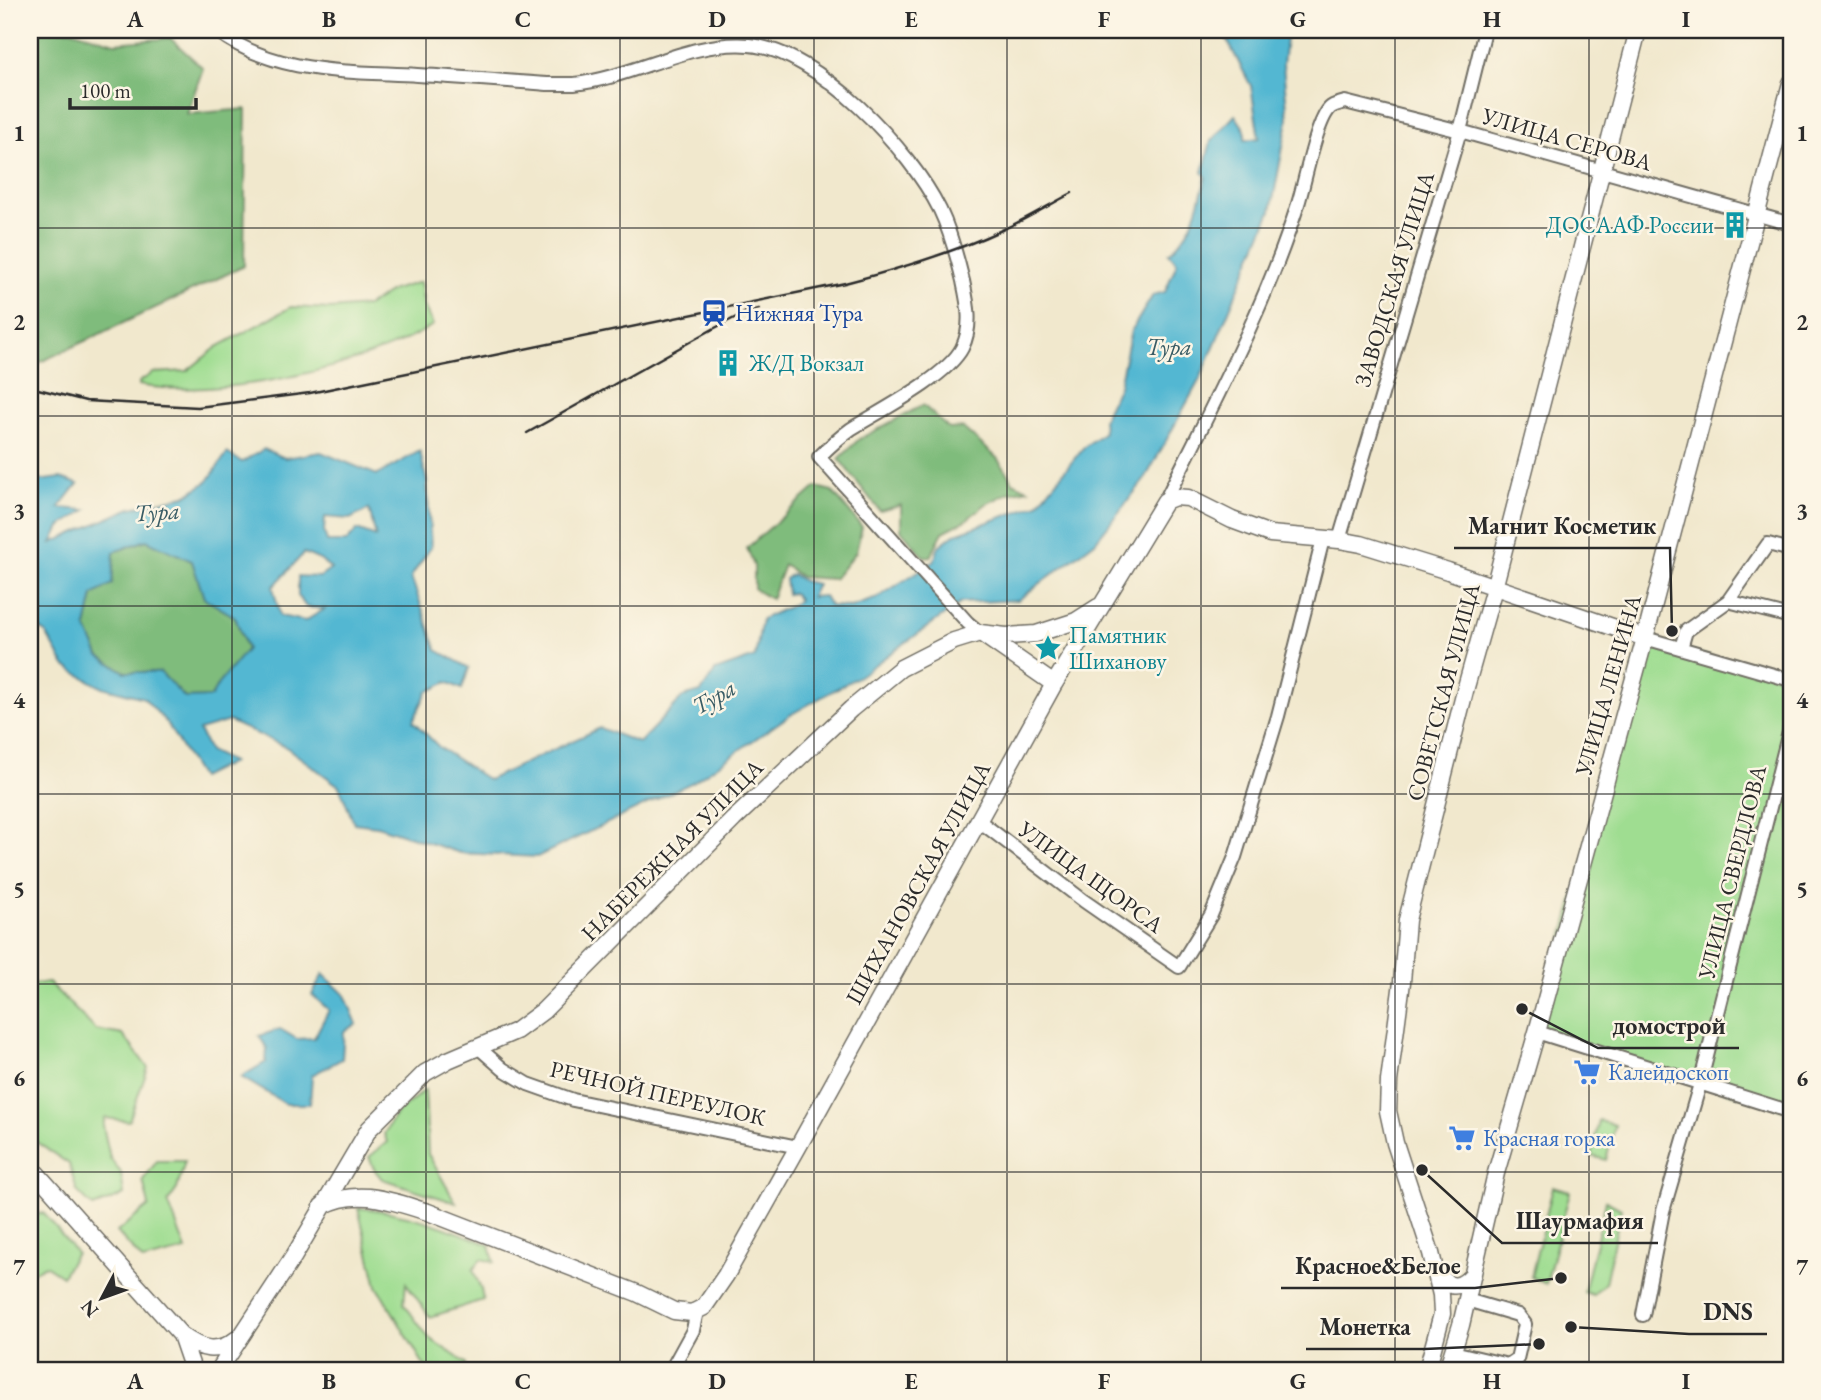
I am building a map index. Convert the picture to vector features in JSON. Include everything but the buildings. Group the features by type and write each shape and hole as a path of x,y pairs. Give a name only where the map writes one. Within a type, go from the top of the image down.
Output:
{"main road":[{"name":"СОВЕТСКАЯ УЛИЦА","path":"1427,1370 1441,1314 1440,1295 1435,1268 1395,1143 1388,1111 1407,920 1465,687 1494,588 1638,30"},
{"name":"УЛИЦА ЛЕНИНА","path":"1447,1370 1467,1300 1496,1173 1645,638 1791,83"},
{"path":"1165,501 1184,497 1259,530 1293,537 1331,539 1448,571 1645,638"},
{"name":"ШИХАНОВСКАЯ УЛИЦА","path":"697,1311 704,1307 719,1287 1054,684 1165,501"},
{"name":"НАБЕРЕЖНАЯ УЛИЦА","path":"219,1370 294,1256 369,1129 425,1073 448,1060 516,1031 543,1011 734,819 877,686 901,668 974,628 1006,636 1036,634 1076,621 1102,603"},
{"path":"974,628 1054,684"},
{"path":"30,1166 181,1335 203,1349 214,1350 225,1348 244,1333"},
{"path":"322,1206 336,1199 353,1196 379,1199 428,1212 637,1293 674,1311 687,1314 697,1311"},
{"path":"1435,1268 1448,1284 1457,1286 1464,1284 1473,1274"},
{"path":"1440,1295 1467,1300"},
{"path":"181,1335 193,1370"},
{"path":"1433,1347 1453,1352"}],"street":[{"path":"216,30 236,45 271,59 316,69 547,84 585,82 710,48 744,44 772,50 794,59 824,78 875,123 926,186 940,209 956,250 969,307 968,329 958,355 936,374 848,431 819,457 974,628"},
{"name":"ЗАВОДСКАЯ УЛИЦА","path":"1180,967 1211,915 1235,857 1331,539 1460,131 1485,30"},
{"name":"УЛИЦА СЕРОВА","path":"1330,108 1345,103 1460,131 1791,224"},
{"name":"ШИХАНОВСКАЯ УЛИЦА","path":"1165,501 1212,408 1274,274 1308,174 1320,126 1330,108"},
{"path":"1681,648 1686,631 1728,601 1768,544 1791,550"},
{"path":"1728,601 1791,617"},
{"path":"1645,638 1791,680"},
{"name":"УЛИЦА СВЕРДЛОВА","path":"1643,1315 1663,1212 1700,1084 1791,724"},
{"name":"УЛИЦА ЩОРСА","path":"978,820 1084,901 1180,967"},
{"path":"1537,1032 1791,1112"},
{"name":"РЕЧНОЙ ПЕРЕУЛОК","path":"478,1047 503,1069 528,1084 573,1100 799,1147"},
{"path":"335,1184 353,1196"},
{"path":"1453,1352 1508,1365 1517,1359 1525,1324 1523,1319 1518,1315 1467,1300"},
{"path":"671,1370 693,1330 697,1311"}],"green space":[{"path":"30,30 71,30 115,43 170,38 203,68 187,114 246,109 244,266 30,367"},
{"path":"420,282 424,306 433,325 405,341 370,355 332,367 249,384 209,388 139,385 139,382 153,373 187,371 217,347 291,307 330,309 367,306 393,290"},
{"path":"923,405 949,429 963,428 997,458 1013,482 1028,489 1008,493 986,504 965,521 943,532 930,557 923,556 901,530 901,505 880,511 839,459 859,439"},
{"path":"816,487 832,491 862,527 856,552 834,579 801,577 784,565 771,599 754,589 754,566 747,548"},
{"path":"147,540 192,561 204,598 235,617 247,650 218,684 211,697 185,698 160,672 125,672 99,656 86,627 93,595 112,584 114,552"},
{"path":"1645,638 1791,680 1791,1112 1537,1032"},
{"path":"49,983 96,1030 123,1035 148,1068 129,1121 105,1118 103,1126 110,1158 121,1173 124,1195 93,1207 77,1191 69,1164 33,1140 30,1108 30,984"},
{"path":"425,1090 428,1154 456,1203 382,1179 369,1157 387,1142 384,1134 396,1113"},
{"path":"1599,1121 1615,1125 1606,1160 1591,1156"},
{"path":"157,1161 185,1161 177,1189 168,1202 186,1250 143,1261 117,1232 149,1206 143,1180"},
{"path":"1553,1187 1570,1192 1546,1284 1531,1277"},
{"path":"1606,1201 1621,1209 1605,1283 1593,1295 1584,1292"},
{"path":"358,1208 409,1217 490,1245 494,1262 481,1259 473,1270 483,1300 430,1317 406,1283 404,1304 429,1338 466,1363 466,1370 427,1370 377,1286"},
{"path":"44,1213 76,1253 62,1276 45,1265 30,1274 30,1214"}],"water":[{"name":"Тура","path":"1222,30 1265,30 1269,36 1269,30 1287,30 1283,64 1288,120 1271,211 1201,377 1145,479 1095,542 1018,600 961,603 859,676 790,715 693,782 537,857 460,853 377,826 354,823 339,786 286,747 229,721 199,730 209,751 232,762 200,778 166,722 144,698 99,686 65,666 46,633 30,622 30,482 61,478 78,484 59,508 86,510 60,527 52,543 131,508 185,496 208,481 227,453 242,462 264,449 285,458 321,452 377,475 420,451 427,482 431,547 411,577 437,650 469,668 462,689 447,682 427,692 413,721 439,747 488,780 600,728 639,743 683,697 701,692 715,671 755,657 762,619 799,600 793,593 787,594 785,579 792,574 803,581 817,584 811,597 824,596 830,606 851,607 877,598 934,561 939,546 953,535 1038,504 1083,448 1104,432 1103,419 1119,386 1131,331 1153,295 1165,292 1177,263 1169,253 1190,228 1194,218 1206,177 1203,172 1211,141 1235,115 1245,130 1245,140 1259,138 1251,86","holes":["369,509 376,537 357,530 346,542 327,542 324,531 325,517 350,519","146,540 192,561 204,598 235,617 247,649 218,684 211,697 185,698 160,672 125,672 99,656 86,627 93,595 112,584 114,552","304,553 320,560 331,569 320,577 298,576 298,596 306,607 325,609 305,621 280,616 273,587"]},
{"path":"323,974 345,995 357,1024 344,1031 342,1059 312,1075 310,1104 286,1104 241,1077 266,1062 267,1048 259,1036 280,1029 297,1039 314,1038 329,1010 312,995"}],"railway":[{"path":"30,387 86,401 198,407 310,393 845,283 965,246 1013,225 1072,193"},
{"path":"527,433 713,329 746,312 759,309"}],"place":[{"name":"ДОСААФ России","path":"1735,225"},
{"name":"Нижняя Тура","path":"714,313"},
{"name":"Ж/Д Вокзал","path":"728,363"},
{"name":"Магнит Косметик","path":"1672,631"},
{"name":"Памятник Шиханову","path":"1048,648"},
{"name":"домострой","path":"1522,1009"},
{"name":"Калейдоскоп","path":"1587,1072"},
{"name":"Красная горка","path":"1462,1138"},
{"name":"Шаурмафия","path":"1422,1170"},
{"name":"Красное&Белое","path":"1561,1278"},
{"name":"DNS","path":"1571,1327"},
{"name":"Монетка","path":"1539,1344"}]}
